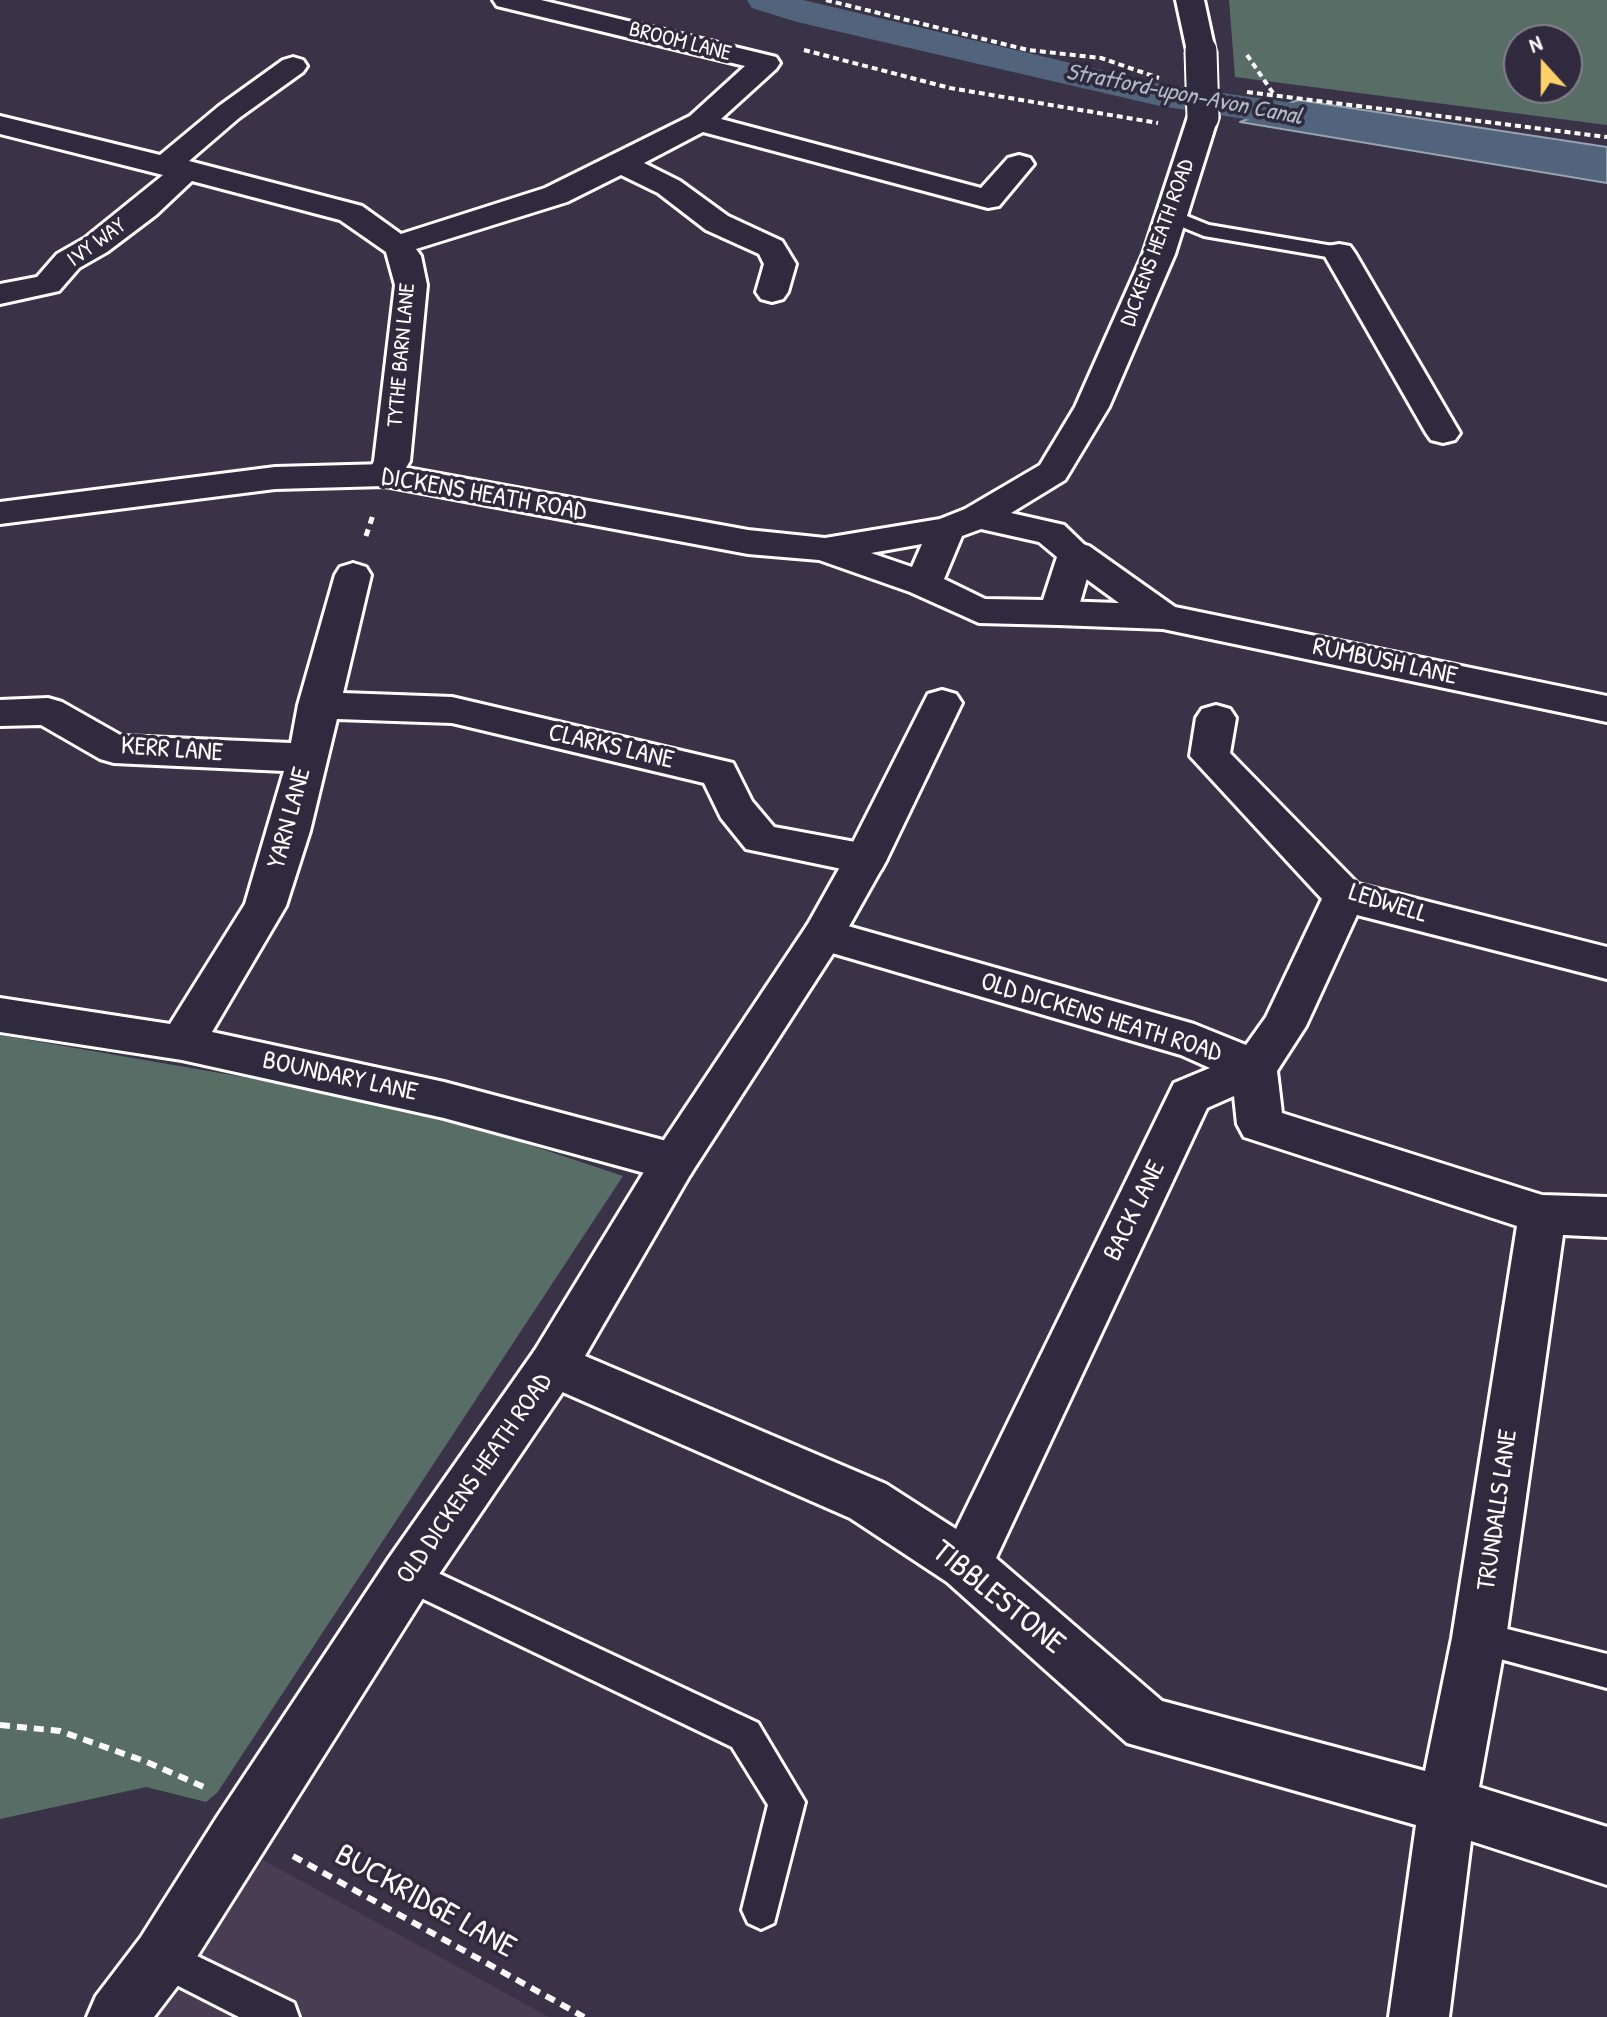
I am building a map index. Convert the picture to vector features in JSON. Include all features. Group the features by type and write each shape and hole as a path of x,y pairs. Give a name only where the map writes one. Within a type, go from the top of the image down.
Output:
{"street":[{"name":"BROOM LANE","path":"397,245 556,195 621,163 700,122 766,63 507,0"},
{"name":"DICKENS HEATH ROAD","path":"824,549 962,523 1053,472 1092,407 1141,298 1172,216 1201,124 1201,51 1190,0"},
{"path":"175,168 229,112 293,66"},
{"path":"700,122 988,199 1019,164"},
{"name":"TYTHE BARN LANE","path":"0,125 351,213 397,245 405,256 411,285 392,461 385,475"},
{"path":"621,163 669,187 717,223 771,248 780,264 772,292"},
{"name":"IVY WAY","path":"0,294 48,284 68,261 145,208 175,168"},
{"path":"1339,253 1443,433"},
{"name":"DICKENS HEATH ROAD","path":"0,513 275,478 385,475 748,542 824,549 923,584 979,611 1058,613 1064,544 1053,472"},
{"path":"923,584 962,523 1064,544"},
{"name":"RUMBUSH LANE","path":"1064,544 1163,617"},
{"name":"YARN LANE","path":"182,1043 265,906 289,831 318,705 353,575"},
{"name":"RUMBUSH LANE","path":"1058,613 1163,617 1607,709"},
{"name":"OLD DICKENS HEATH ROAD","path":"117,2017 162,1958 408,1575 553,1365 674,1162 823,935 866,859 942,703"},
{"name":"CLARKS LANE","path":"318,705 452,710 719,773 735,808 761,839 866,859"},
{"name":"KERR LANE","path":"0,713 48,711 114,749 306,758"},
{"name":"LEDWELL","path":"1216,718 1210,756 1344,896 1607,963"},
{"path":"1254,1068 1284,1026 1344,896"},
{"name":"OLD DICKENS HEATH ROAD","path":"823,935 1194,1041 1254,1068 1260,1124 1542,1215 1607,1217"},
{"name":"BOUNDARY LANE","path":"0,1015 182,1043 444,1100 674,1162"},
{"name":"BACK LANE","path":"966,1565 1190,1096 1254,1068"},
{"name":"TRUNDALLS LANE","path":"1419,2017 1447,1805 1479,1638 1542,1215"},
{"name":"TIBBLESTONE","path":"553,1365 868,1501 966,1565 1147,1724 1447,1805"},
{"path":"1447,1805 1607,1856"}],"lane":[{"path":"1172,216 1204,230 1339,253"},
{"path":"408,1575 745,1735 787,1802 761,1910"},
{"path":"1479,1638 1607,1671"},
{"path":"162,1958 280,2017"}],"path":[{"path":"826,0 1028,50 1101,58 1165,80"},
{"path":"796,48 950,88 1201,124"},
{"path":"1246,92 1607,137"},
{"path":"353,575 385,475"},
{"name":"BUCKRIDGE LANE","path":"0,1725 60,1731 147,1762 584,2017"}],"shaded area":[{"path":"263,1860 549,2017 145,2017"}],"green space":[{"path":"1229,0 1607,0 1607,125 1235,77"},
{"path":"0,1035 324,1091 494,1133 623,1176 217,1793 206,1802 146,1787 0,1819"}],"water":[{"path":"1298,100 1607,147 1607,183 1240,122"}],"waterway":[{"name":"Stratford-upon-Avon Canal","path":"765,0 810,14 1160,95 1349,123"}]}
